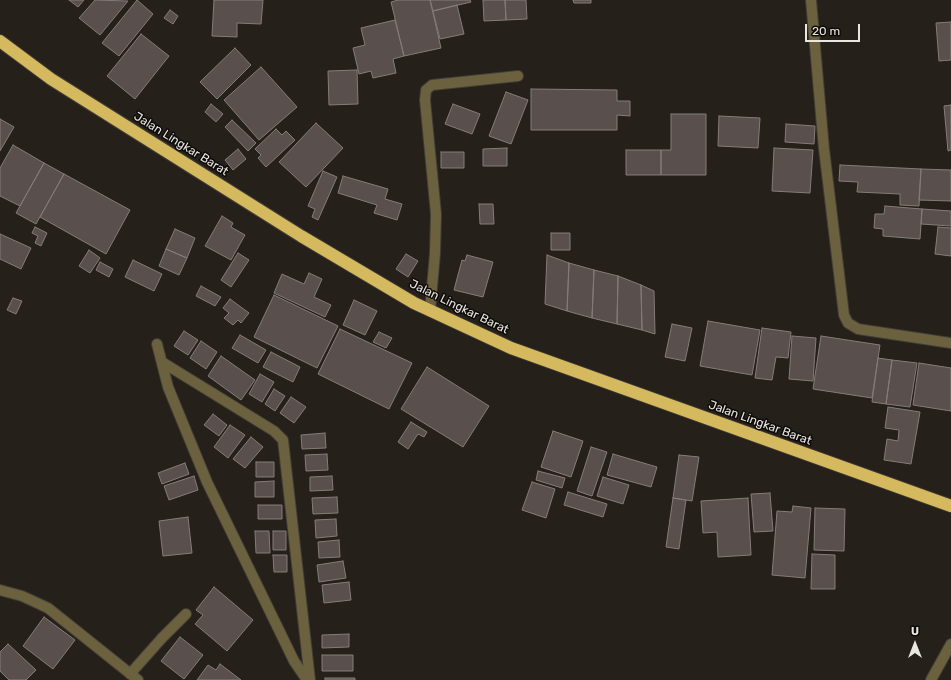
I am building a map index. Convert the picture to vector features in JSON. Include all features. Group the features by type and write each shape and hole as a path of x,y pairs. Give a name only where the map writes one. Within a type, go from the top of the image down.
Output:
{"highway":[{"name":"Jalan Lingkar Barat","path":"0,40 52,79 301,236 430,311 511,348 951,506"}],"street":[{"path":"811,0 824,148 844,315 848,323 858,329 951,343"},
{"path":"430,311 435,253 436,214 425,100 426,90 432,85 518,76"},
{"path":"157,344 168,387 207,482 294,662 309,680"},
{"path":"162,362 274,431 283,440 309,680"},
{"path":"0,590 22,596 48,608 134,677 162,638 186,614"},
{"path":"931,680 951,644"}],"building":[{"path":"69,0 84,0 78,7"},
{"path":"95,0 128,1 100,35 79,18"},
{"path":"137,0 153,14 119,56 102,43"},
{"path":"214,0 263,0 261,24 237,23 237,37 212,36"},
{"path":"398,0 430,0 441,48 404,56 391,2"},
{"path":"430,0 470,0 471,2 433,11"},
{"path":"483,0 505,0 506,20 484,21"},
{"path":"505,0 526,0 527,19 506,20"},
{"path":"573,0 591,0 591,3 574,3"},
{"path":"457,5 464,34 440,39 433,11"},
{"path":"170,10 178,16 173,24 164,18"},
{"path":"395,20 404,56 393,59 396,73 373,78 371,71 359,74 353,48 365,45 361,28"},
{"path":"951,22 951,60 939,61 936,23"},
{"path":"141,34 169,56 135,99 107,76"},
{"path":"235,48 251,65 217,99 200,82"},
{"path":"261,67 297,107 259,140 224,100"},
{"path":"357,70 358,104 329,105 328,71"},
{"path":"531,89 617,90 617,101 630,101 630,116 617,115 617,130 531,130"},
{"path":"506,92 528,100 511,144 489,136"},
{"path":"211,104 223,114 216,122 205,112"},
{"path":"453,104 480,114 472,134 445,124"},
{"path":"951,105 951,150 948,151 944,106"},
{"path":"671,114 706,114 706,175 661,175 661,150 671,150"},
{"path":"719,116 760,118 758,148 718,146"},
{"path":"0,119 14,127 0,151"},
{"path":"232,120 256,143 248,151 225,127"},
{"path":"316,123 343,148 306,187 279,162"},
{"path":"786,124 815,126 814,144 785,142"},
{"path":"276,129 282,135 286,131 295,140 266,167 258,158 261,155 255,149"},
{"path":"13,145 44,163 20,206 0,196 0,168"},
{"path":"507,148 507,166 483,166 483,149"},
{"path":"774,148 813,150 810,193 772,191"},
{"path":"238,149 246,159 233,170 225,160"},
{"path":"626,150 661,150 661,175 626,175"},
{"path":"441,152 464,152 464,168 441,168"},
{"path":"44,163 64,174 36,224 16,213"},
{"path":"840,165 921,169 919,206 900,205 900,194 857,192 858,182 839,181"},
{"path":"921,169 951,170 951,201 919,200"},
{"path":"323,171 337,177 318,220 312,217 315,209 308,206"},
{"path":"64,174 130,210 106,254 40,217"},
{"path":"343,176 388,189 385,199 402,204 397,220 374,213 377,205 338,193"},
{"path":"479,204 493,204 494,224 480,224"},
{"path":"885,206 922,209 920,239 883,236 883,229 874,228 875,214 884,214"},
{"path":"922,209 951,211 951,226 921,224"},
{"path":"222,216 233,223 231,227 245,235 231,260 205,246"},
{"path":"35,227 47,233 41,246 35,243 38,236 32,233"},
{"path":"938,227 951,228 951,256 935,254"},
{"path":"175,229 195,238 187,258 166,249"},
{"path":"551,233 570,233 570,250 551,250"},
{"path":"0,234 31,248 21,269 0,259"},
{"path":"166,249 187,258 179,275 159,266"},
{"path":"89,250 100,258 90,273 79,266"},
{"path":"238,253 249,260 231,287 221,280"},
{"path":"406,254 418,261 408,277 396,269"},
{"path":"467,255 493,262 483,297 454,290 462,260 465,261"},
{"path":"547,255 569,263 567,311 545,304"},
{"path":"133,260 162,274 154,291 125,277"},
{"path":"100,262 113,269 109,277 96,270"},
{"path":"569,263 594,270 592,318 567,311"},
{"path":"594,270 618,276 617,324 592,318"},
{"path":"309,273 322,279 314,297 331,305 325,317 274,293 282,274 304,284"},
{"path":"618,276 641,285 642,330 617,324"},
{"path":"641,285 654,291 655,334 642,330"},
{"path":"201,286 221,297 215,306 196,296"},
{"path":"274,295 338,326 317,368 254,337"},
{"path":"13,298 22,301 16,314 7,310"},
{"path":"230,299 249,313 241,323 238,320 233,325 224,318 229,313 223,308"},
{"path":"354,300 377,311 365,335 343,325"},
{"path":"708,321 760,330 752,375 700,366"},
{"path":"672,324 692,328 685,361 665,357"},
{"path":"762,328 791,332 788,358 776,357 772,380 755,378"},
{"path":"340,329 412,363 389,409 318,374"},
{"path":"184,331 198,340 188,355 174,346"},
{"path":"379,332 392,338 386,348 373,342"},
{"path":"240,335 266,350 258,363 232,348"},
{"path":"792,336 816,338 813,381 789,379"},
{"path":"821,336 880,345 872,398 813,389"},
{"path":"201,341 217,352 206,369 190,358"},
{"path":"271,352 300,367 293,382 263,367"},
{"path":"221,356 255,380 241,400 208,376"},
{"path":"878,358 892,360 886,404 872,402"},
{"path":"892,360 917,363 910,407 886,404"},
{"path":"919,363 951,368 951,411 913,405"},
{"path":"427,367 489,406 463,447 401,409"},
{"path":"260,374 274,382 262,402 249,394"},
{"path":"274,389 285,396 275,411 265,404"},
{"path":"291,397 306,407 294,423 280,413"},
{"path":"888,407 920,412 911,464 884,460 887,439 898,441 899,430 885,428"},
{"path":"213,414 227,425 219,436 204,425"},
{"path":"411,422 427,432 424,437 418,434 408,449 398,442"},
{"path":"230,425 245,435 228,458 214,447"},
{"path":"553,431 583,441 571,477 541,467"},
{"path":"325,433 326,448 302,449 301,435"},
{"path":"251,437 263,447 245,468 233,459"},
{"path":"591,447 607,452 592,496 577,491"},
{"path":"327,454 328,470 306,471 305,455"},
{"path":"613,454 657,467 651,487 607,475"},
{"path":"679,455 699,457 692,501 673,498"},
{"path":"256,462 274,462 274,477 256,477"},
{"path":"185,463 189,474 162,484 158,473"},
{"path":"538,471 565,478 562,488 536,480"},
{"path":"194,476 198,490 169,500 164,486"},
{"path":"332,476 333,490 310,491 310,477"},
{"path":"603,477 629,485 623,504 597,496"},
{"path":"274,481 274,497 255,497 255,482"},
{"path":"532,482 555,489 546,518 522,510"},
{"path":"568,492 607,504 603,517 564,505"},
{"path":"770,493 773,531 754,532 751,494"},
{"path":"337,497 338,513 313,514 312,498"},
{"path":"673,498 686,500 679,549 666,547"},
{"path":"748,498 751,555 718,557 717,532 703,533 701,501"},
{"path":"258,505 282,505 282,519 258,519"},
{"path":"793,506 811,508 805,578 772,575 777,511 792,512"},
{"path":"815,508 845,509 844,551 814,550"},
{"path":"188,517 192,553 163,556 159,521"},
{"path":"336,519 337,536 316,538 315,520"},
{"path":"255,531 269,531 270,553 256,553"},
{"path":"273,531 286,531 286,550 273,550"},
{"path":"339,540 340,557 319,558 318,542"},
{"path":"812,554 835,555 835,589 811,589"},
{"path":"273,555 287,555 287,572 274,572"},
{"path":"343,561 346,578 319,582 317,565"},
{"path":"349,582 351,600 324,603 322,585"},
{"path":"214,587 253,620 227,651 195,624 203,615 196,610"},
{"path":"44,617 75,640 53,669 23,646"},
{"path":"349,634 349,647 322,648 322,635"},
{"path":"180,637 203,655 184,679 161,661"},
{"path":"8,644 36,670 26,680 9,680 0,671 0,652"},
{"path":"322,655 353,655 353,671 322,671"},
{"path":"220,664 241,680 197,680 208,665 216,670"},
{"path":"325,678 355,678 355,680 325,680"}]}
